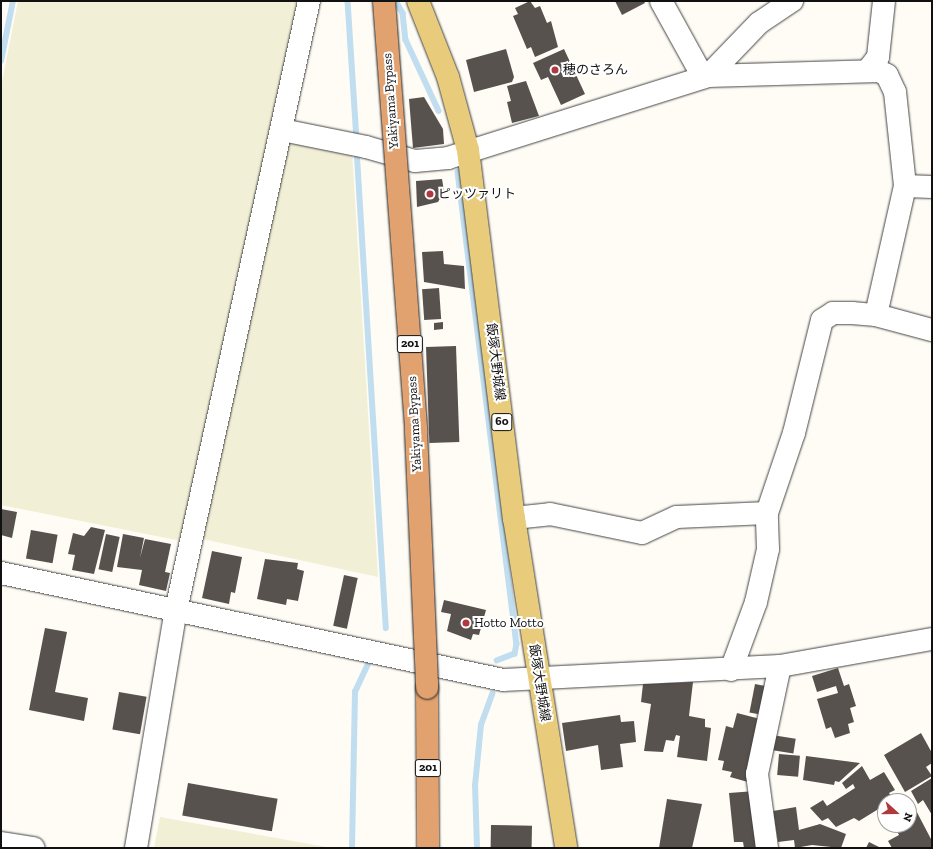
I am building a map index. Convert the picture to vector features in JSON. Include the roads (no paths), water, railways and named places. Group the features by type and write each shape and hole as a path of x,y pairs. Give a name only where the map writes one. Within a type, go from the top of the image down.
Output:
{"highway":[{"name":"Yakiyama Bypass","path":"384,1 416,431 427,688 428,848"}],"main road":[{"name":"飯塚大野城線","path":"418,1 448,77 468,150 514,518 537,678 566,848"}],"street":[{"path":"136,848 176,610 309,1"},
{"path":"661,1 706,77"},
{"path":"706,77 759,23 792,1"},
{"path":"868,70 878,57 884,1"},
{"path":"282,130 358,145 415,161 448,158 468,150 706,77 868,70 879,71 893,83 905,186 876,315"},
{"path":"905,186 932,187"},
{"path":"731,670 756,602 768,549 767,513 794,433 822,320 833,313 876,315 932,330"},
{"path":"514,518 550,514 642,533 677,517 767,513"},
{"path":"1,573 503,680 731,670 780,666 932,640"},
{"path":"767,848 757,774 780,666"},
{"path":"1,843 34,848"}],"waterway":[{"path":"1,61 13,1"},
{"path":"348,1 357,140"},
{"path":"396,1 403,13 406,40 439,111"},
{"path":"357,149 386,628"},
{"path":"458,172 517,644 515,654 497,661"},
{"path":"352,848 355,692 370,660"},
{"path":"477,848 475,786 481,725 492,694"}],"place":[{"name":"穂のさろん","path":"555,70"},
{"name":"ピッツァリト","path":"430,194"},
{"name":"Hotto Motto","path":"466,623"}]}
